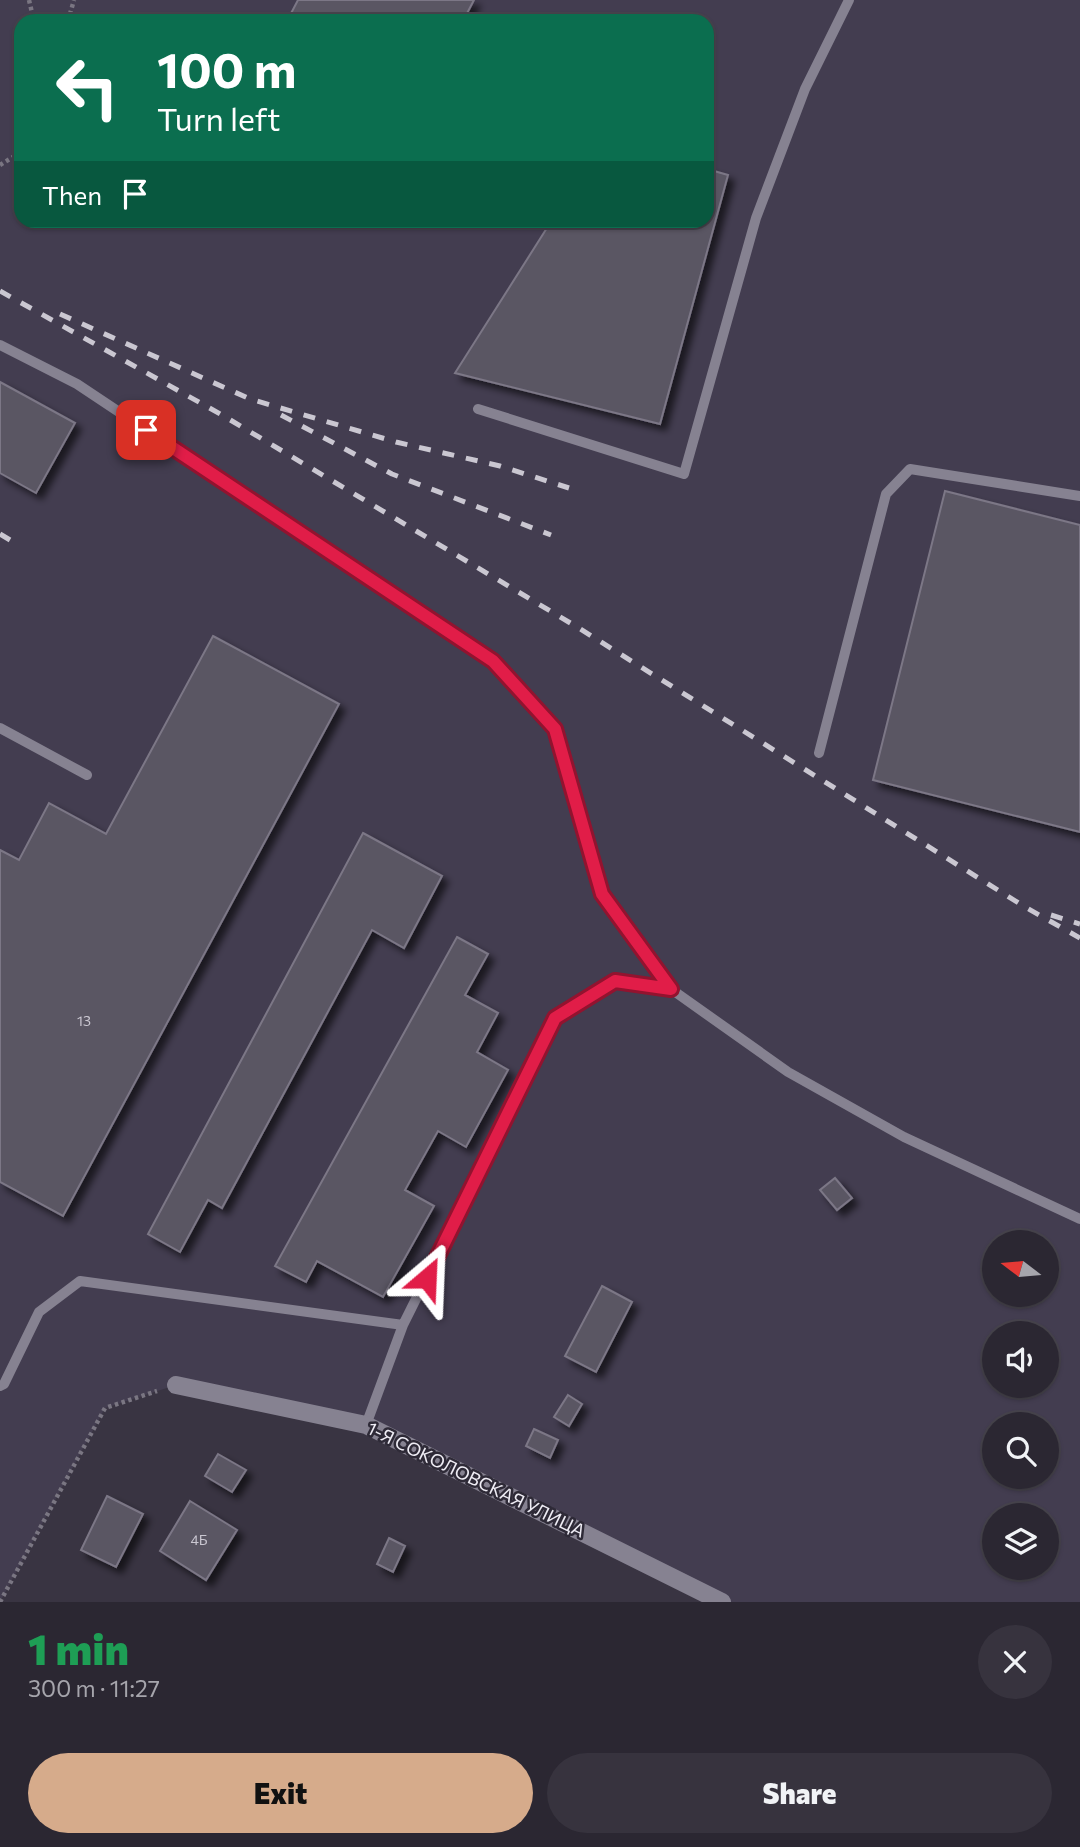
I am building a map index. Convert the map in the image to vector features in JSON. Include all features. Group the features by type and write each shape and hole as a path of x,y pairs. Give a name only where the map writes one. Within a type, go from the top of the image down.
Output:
{"street":[{"name":"1-Я СОКОЛОВСКАЯ УЛИЦА","path":"176,1385 366,1425 722,1602"}],"lane":[{"path":"478,409 684,474 757,218 805,89 849,0"},
{"path":"0,345 77,384 493,661 555,729 602,894 671,989 788,1072 822,1092 904,1137 1080,1219"},
{"path":"819,753 886,494 910,469 1080,496"},
{"path":"0,728 88,775"},
{"path":"366,1425 403,1325 555,1018 615,981 671,989"},
{"path":"0,1386 4,1384 39,1312 80,1281 403,1325"}],"path":[{"path":"0,1602 105,1408 176,1385"}],"shaded area":[{"path":"0,0 1080,0 1080,1602 722,1602 366,1425 176,1385 105,1408 0,1602"}],"building":[{"path":"298,0 474,0 467,14 291,14"},
{"path":"714,171 728,175 714,226"},
{"path":"547,228 714,228 660,424 455,373"},
{"path":"0,382 75,423 36,493 0,473"},
{"path":"945,491 1080,525 1080,832 873,780"},
{"path":"213,636 339,704 63,1216 0,1182 0,850 19,860 49,803 106,834"},
{"path":"363,833 442,876 404,948 372,930 222,1208 208,1200 180,1252 148,1234"},
{"path":"457,937 488,954 465,995 498,1013 477,1052 508,1070 466,1147 438,1131 405,1190 434,1206 383,1297 317,1261 306,1282 275,1266"},
{"path":"835,1178 852,1198 837,1210 820,1190"},
{"path":"602,1286 632,1302 596,1372 565,1356"},
{"path":"568,1395 582,1404 569,1426 554,1417"},
{"path":"534,1429 558,1440 550,1458 526,1446"},
{"path":"218,1454 246,1470 232,1492 205,1476"},
{"path":"107,1496 143,1514 116,1567 81,1550"},
{"path":"190,1501 237,1530 206,1580 160,1551"},
{"path":"389,1538 405,1546 393,1572 377,1564"}],"railway":[{"path":"0,291 222,415 577,627 1025,907 1080,938"},
{"path":"60,314 250,399 396,442 500,466 569,488"},
{"path":"281,415 392,474 551,535"},
{"path":"0,534 10,540"},
{"path":"1051,915 1080,924"}],"route":[{"path":"146,430 493,661 555,729 602,894 671,989 615,981 555,1018 427,1278"}]}
